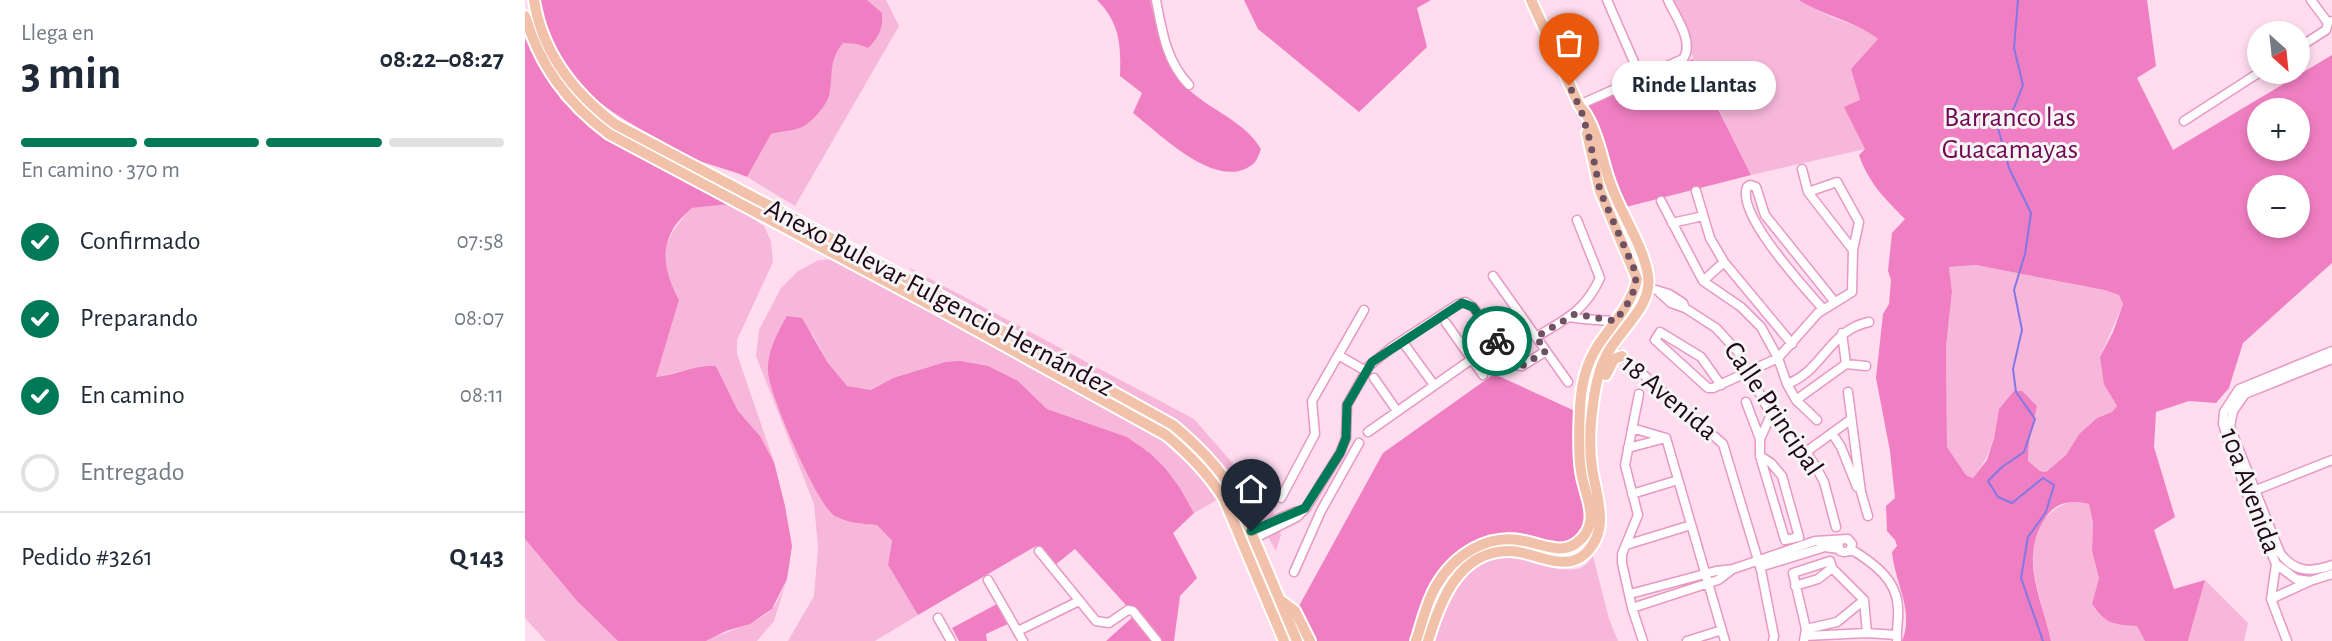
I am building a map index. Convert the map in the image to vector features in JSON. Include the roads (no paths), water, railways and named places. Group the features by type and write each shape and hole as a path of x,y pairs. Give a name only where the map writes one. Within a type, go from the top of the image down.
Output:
{"main road":[{"name":"Anexo Bulevar Fulgencio Hernández","path":"534,0 543,33 565,75 579,93 606,117 1173,425 1223,473 1235,494 1247,538 1284,641"},
{"path":"1416,641 1435,587 1453,564 1475,547 1504,538 1555,549 1567,548 1586,534 1590,523 1580,455 1582,384 1591,357 1625,308 1636,283 1635,271 1600,191 1580,108 1531,0"},
{"name":"Anexo Bulevar Fulgencio Hernández","path":"525,16 541,60 555,82 589,119 609,134 924,301 1166,435 1194,458 1213,480 1279,599 1297,641"},
{"path":"1428,641 1447,589 1457,575 1480,558 1494,552 1511,550 1558,562 1573,561 1585,554 1593,542 1601,516 1592,464 1590,433 1593,403 1601,368 1609,349 1637,312 1648,287 1648,275 1611,186 1588,117 1580,108"},
{"path":"1609,349 1605,343 1614,323"},
{"path":"1592,464 1598,402 1603,383 1611,362 1622,356"},
{"path":"1279,599 1295,611 1310,641"}],"street":[{"path":"1156,0 1165,48 1189,85"},
{"path":"1607,0 1641,78"},
{"path":"1580,108 1679,61 1686,55 1687,41 1668,0"},
{"path":"2310,40 2326,30 2330,22 2311,0"},
{"path":"2184,121 2247,80"},
{"path":"1802,169 1808,192 1853,250"},
{"path":"1721,385 1701,357 1660,332 1655,340 1708,388 1713,388 1721,385 1778,358 1808,322 1834,301 1853,291 1853,250 1858,222 1837,183 1808,192"},
{"path":"1823,309 1753,220 1745,193 1747,187 1756,187 1765,215 1834,301"},
{"path":"1696,191 1710,238 1724,262 1792,344"},
{"path":"1661,201 1703,282 1751,316 1768,337 1796,400 1817,420"},
{"path":"1672,223 1703,216"},
{"path":"1536,337 1586,303 1600,278 1577,220"},
{"path":"1786,265 1796,256"},
{"path":"1703,282 1724,262"},
{"path":"1493,276 1568,382"},
{"name":"Calle Principal","path":"1636,283 1669,294 1727,338 1738,352 1771,415 1806,452 1824,482 1836,527"},
{"path":"1247,538 1297,517 1303,510 1336,459 1346,438 1347,405 1372,362 1458,304 1465,302 1473,307 1516,365 1522,366 1546,351"},
{"path":"1281,498 1315,435 1312,401 1364,310"},
{"path":"1572,315 1587,321 1594,319 1614,323"},
{"path":"1787,384 1806,373 1842,333 1852,326 1869,322"},
{"path":"1445,323 1483,375"},
{"path":"1842,333 1846,364"},
{"path":"1402,341 1434,385"},
{"name":"18 Avenida","path":"1609,349 1622,356 1723,444 1760,566 1773,641"},
{"path":"2242,391 2332,351"},
{"path":"1338,355 1366,371"},
{"path":"1368,432 1472,359"},
{"path":"2242,391 2332,359"},
{"path":"1796,400 1846,364 1866,366"},
{"path":"1374,378 1397,411"},
{"name":"10a Avenida","path":"2242,391 2233,411 2230,427 2280,553 2291,570"},
{"name":"10a Avenida","path":"2242,391 2228,403 2224,412 2223,430 2276,564 2291,570"},
{"path":"1848,392 1861,492 1868,516"},
{"path":"1639,394 1625,465 1638,516 1622,563 1643,641"},
{"path":"1746,402 1760,439 1760,456 1785,541 1799,537 1782,477 1771,463 1760,456"},
{"path":"1760,439 1771,415"},
{"path":"1806,452 1850,420"},
{"path":"1632,428 1666,438"},
{"path":"1832,433 1861,492"},
{"path":"1628,448 1666,438"},
{"path":"1666,438 1725,641"},
{"path":"1294,572 1321,511 1359,443"},
{"path":"1336,459 1346,465"},
{"path":"2256,490 2332,460"},
{"path":"1632,494 1678,480"},
{"path":"1626,545 1691,525"},
{"path":"1630,594 1706,579 1718,580 1733,569 1760,566 1776,554 1815,541 1840,545 1850,540 1851,549 1874,565 1892,586 1898,601 1897,638 1867,633 1805,635"},
{"path":"1039,551 1095,621 1109,623 1128,610 1133,611 1157,641"},
{"path":"1805,635 1794,571 1830,561 1832,568 1864,600 1867,633"},
{"path":"2276,564 2271,599 2287,641"},
{"path":"2291,570 2312,571 2332,565"},
{"path":"1795,586 1818,579 1832,568"},
{"path":"2291,570 2296,579 2310,581"},
{"path":"2271,599 2332,574"},
{"path":"1632,608 1706,579"},
{"path":"988,580 1023,641"},
{"path":"1805,635 1838,622 1864,600"},
{"path":"1018,631 1080,601"},
{"path":"938,618 951,641"},
{"path":"1687,641 1722,630"}],"waterway":[{"path":"2018,0 2014,48 2023,85 2014,108 1998,128 2009,168 2031,213 2025,254 2014,290 2022,330 2013,369 2016,392 2035,419 2024,452 2002,467 1988,481 1998,497 2012,503 2043,478 2054,485 2046,512 2028,537 2021,578 2043,641"}],"place":[{"name":"Rinde Llantas","path":"1569,85"}],"park label":[{"name":"Barranco las Guacamayas","path":"2010,134"}]}
